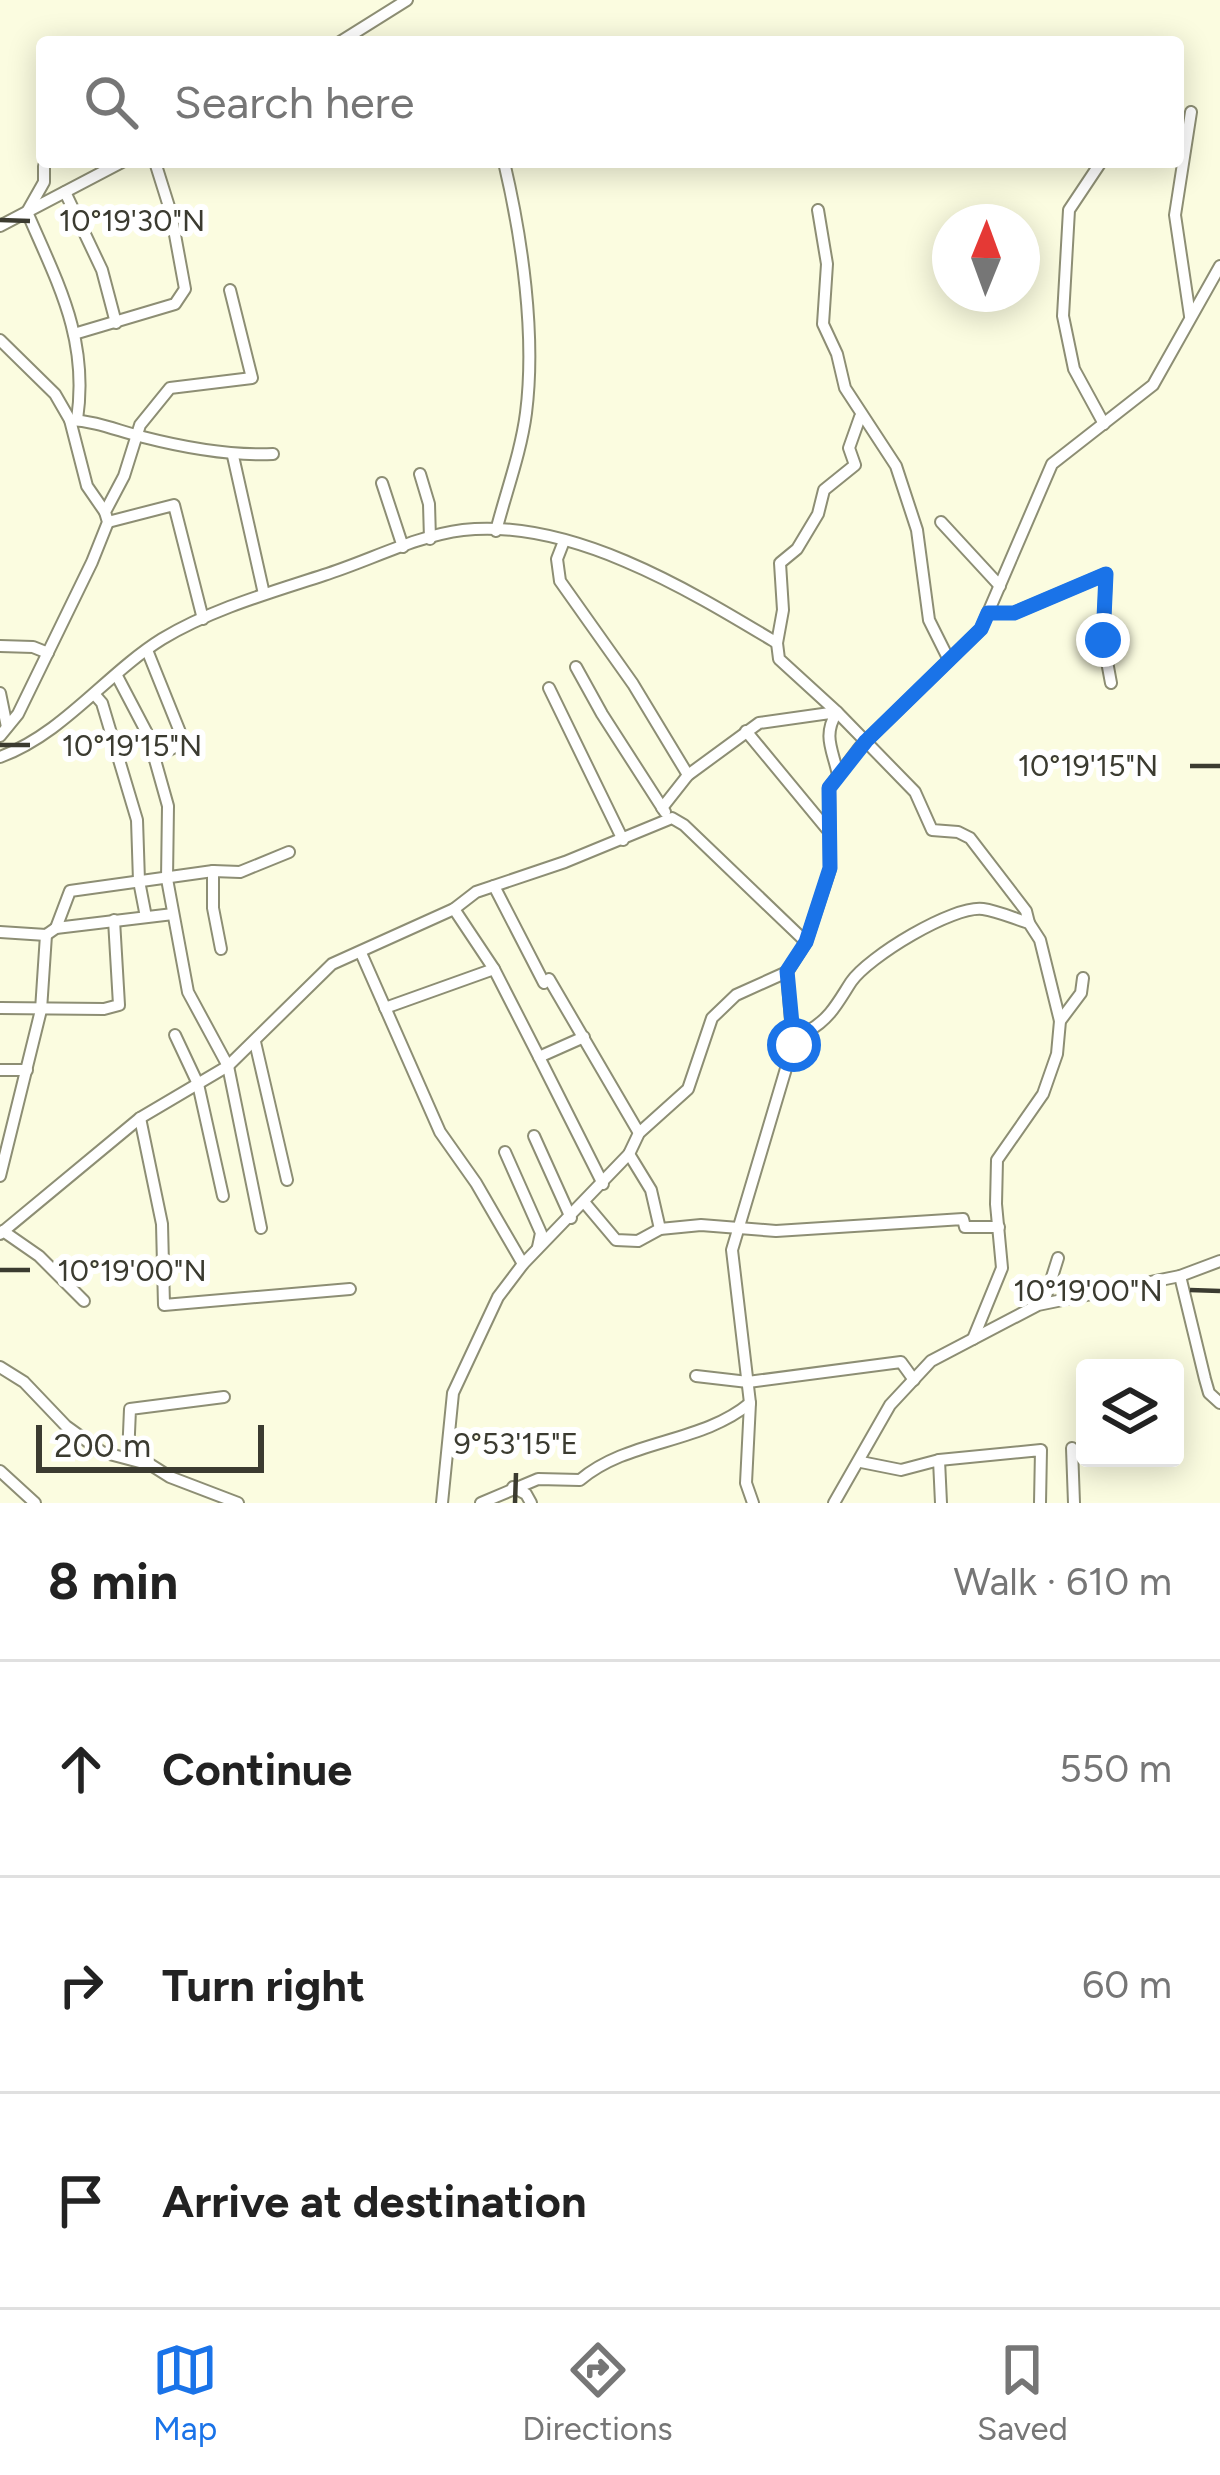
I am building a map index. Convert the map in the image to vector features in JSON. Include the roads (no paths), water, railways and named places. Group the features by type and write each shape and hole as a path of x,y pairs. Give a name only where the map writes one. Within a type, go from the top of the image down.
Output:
{"street":[{"path":"350,36 407,0"},
{"path":"1184,157 1191,112"},
{"path":"27,212 44,182 44,168"},
{"path":"46,168 50,200"},
{"path":"0,226 111,168"},
{"path":"74,334 175,304 184,289 157,168"},
{"path":"496,531 529,385 518,219 505,168"},
{"path":"1097,168 1069,210 1063,316 1074,369 1104,424"},
{"path":"1182,168 1175,215 1190,320"},
{"path":"65,192 102,270 116,323"},
{"path":"818,210 827,265 823,324 837,354 844,388 896,466 917,530 929,620 949,660"},
{"path":"27,212 74,334 83,380 74,420 87,486 106,517"},
{"path":"442,1503 453,1393 498,1298 524,1264 629,1154 639,1133 688,1089 712,1018 736,995 787,971 806,942 830,868 829,788 866,741 981,629 1052,464 1153,385 1220,266"},
{"path":"3,732 48,653 124,476 141,422 170,388 252,378 230,290"},
{"path":"0,340 55,394 74,420 233,456 273,454"},
{"path":"860,417 848,448 855,465 824,490 818,514 797,549 780,563 783,610 778,659 915,792 932,830 970,838 1026,911 1040,940 1060,1021 1058,1054 1043,1094 997,1160 1002,1268 973,1339"},
{"path":"233,456 264,594"},
{"path":"420,474 429,504 430,538"},
{"path":"382,483 403,547"},
{"path":"106,517 173,505 202,620"},
{"path":"941,522 1000,586"},
{"path":"0,757 19,751 147,650 202,620 264,594 463,530 564,542 680,584 777,643"},
{"path":"564,542 556,560 560,581 633,684 688,775"},
{"path":"988,613 1014,613 1106,574 1103,640 1111,683"},
{"path":"0,646 33,647 48,653"},
{"path":"147,650 184,742 154,758"},
{"path":"576,667 662,808 806,942"},
{"path":"117,676 148,735 167,806 167,879 188,992 228,1066 261,1228"},
{"path":"548,688 623,840"},
{"path":"0,693 3,732"},
{"path":"95,695 103,703 136,820 146,917"},
{"path":"662,808 688,775 759,723 837,712"},
{"path":"837,712 829,725 828,740 838,775"},
{"path":"746,731 830,832"},
{"path":"84,1301 39,1256 2,1232 140,1118 228,1066 332,964 454,908 476,892 672,818"},
{"path":"0,1176 41,1010 51,932 70,891 213,871 240,872 289,852"},
{"path":"213,871 220,949"},
{"path":"494,886 639,1133"},
{"path":"454,908 494,969 603,1184"},
{"path":"792,1028 808,1031 826,1022 850,984 875,958 935,924 979,908 1029,923"},
{"path":"0,932 51,932 173,914"},
{"path":"0,1008 104,1009 119,1005 114,920"},
{"path":"361,953 440,1132 524,1264"},
{"path":"385,1008 494,969"},
{"path":"753,1503 746,1483 750,1403 732,1250 794,1045 787,971"},
{"path":"1060,1021 1081,993 1083,978"},
{"path":"175,1035 198,1084 223,1196"},
{"path":"539,1057 584,1037"},
{"path":"255,1042 287,1180"},
{"path":"0,1070 27,1070"},
{"path":"140,1118 162,1224 164,1305 350,1288"},
{"path":"534,1136 571,1218"},
{"path":"505,1152 541,1233 538,1250"},
{"path":"629,1154 651,1190 660,1229"},
{"path":"584,1202 616,1240 638,1241 660,1229 740,1226 776,1231 962,1219 965,1227 999,1227"},
{"path":"1038,1306 1058,1258"},
{"path":"834,1503 890,1405 931,1361 1038,1306 1180,1276 1220,1261"},
{"path":"1180,1276 1204,1379 1209,1393 1220,1403"},
{"path":"696,1376 748,1382 901,1362 914,1380"},
{"path":"0,1367 24,1382 66,1426 96,1448 238,1503"},
{"path":"128,1457 130,1409 224,1396"},
{"path":"481,1503 538,1479 580,1480 599,1464 705,1428 750,1403"},
{"path":"1072,1448 1074,1503"},
{"path":"861,1462 901,1470 939,1460 1041,1450 1040,1503"},
{"path":"939,1460 941,1503"},
{"path":"0,1471 35,1503"},
{"path":"513,1487 531,1503"}]}
